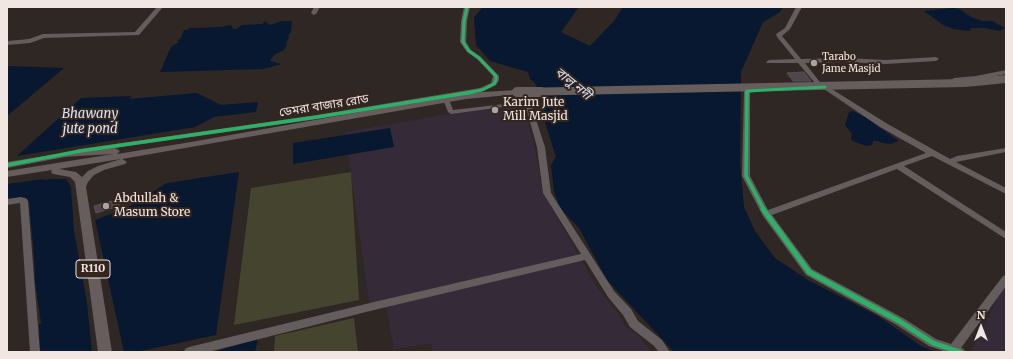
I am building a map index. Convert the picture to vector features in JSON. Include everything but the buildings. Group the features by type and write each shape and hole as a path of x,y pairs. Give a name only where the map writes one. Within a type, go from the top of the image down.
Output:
{"main road":[{"path":"7,170 232,136 466,96 517,92 958,83 1006,80"},
{"path":"7,180 124,161 170,152 232,136"},
{"path":"7,174 191,146"},
{"path":"65,155 135,150"},
{"path":"81,187 84,180 91,173 101,168 124,161"},
{"path":"56,172 76,176 81,187"},
{"name":"R110","path":"81,187 105,352"}],"street":[{"path":"7,43 30,42 43,36 137,34 160,7"},
{"path":"314,13 317,7"},
{"name":"ডেমরা বাজার রোড","path":"65,155 80,151 317,117 482,90 494,84 496,76 479,58 469,51 463,42 464,21 468,7"},
{"path":"798,7 787,28 779,34 779,36 816,82 932,153 1006,191"},
{"path":"769,62 886,62 936,59"},
{"path":"816,82 953,80 976,78 1006,72"},
{"path":"997,74 1006,80"},
{"path":"825,87 747,91 746,176 766,214 809,272 899,321 932,343 957,351 1006,279"},
{"path":"447,102 451,112 528,102 541,147 547,193 611,294 627,312 634,324 658,343 665,352"},
{"path":"950,162 957,159 1006,150"},
{"path":"766,214 932,153"},
{"path":"7,165 65,155"},
{"path":"899,166 1006,236"},
{"path":"7,202 20,200 24,201 35,352"},
{"path":"189,352 374,306 586,256"}],"shaded area":[{"path":"523,101 535,148 542,190 597,288 618,313 625,326 640,337 652,352 433,352 431,344 394,349 386,307 370,309 345,132"},
{"path":"1006,285 1006,352 971,352 1002,289"}],"green space":[{"path":"351,172 359,300 234,325 251,188"},
{"path":"354,318 358,352 274,352 275,336"}],"water":[{"name":"বালু নদী","path":"483,7 579,7 561,32 590,46 614,21 623,7 783,7 780,12 763,22 741,72 740,164 744,207 755,231 775,258 808,280 878,316 921,346 935,352 674,352 607,280 579,228 560,208 554,192 551,165 556,157 543,116 542,95 534,82 530,79 528,72 490,61 476,45 474,17"},
{"path":"954,8 959,9 971,17 982,21 992,21 1005,28 1000,31 985,28 971,28 970,31 954,29 943,25 924,11"},
{"path":"264,21 270,25 282,21 292,21 291,32 288,36 287,45 284,50 275,54 270,61 282,64 263,69 160,72 171,47 179,42 177,41 181,38 184,30 188,30 189,28 222,27 229,25 232,26 233,29 236,29 242,25 263,24"},
{"path":"7,66 64,68 7,116"},
{"name":"Bhawany jute pond","path":"197,93 221,105 258,102 256,112 214,117 195,127 17,156 81,98 132,96 129,99"},
{"path":"853,111 865,117 899,141 890,144 873,141 872,145 866,146 853,141 851,139 852,134 845,125 849,112"},
{"path":"390,128 394,147 293,164 293,143"},
{"path":"239,172 216,335 136,352 124,352 95,220 127,208 167,183"},
{"path":"43,179 66,179 71,187 74,231 87,303 92,352 40,352 39,325 41,323 35,282 29,202 25,197 7,199 7,184"},
{"path":"258,339 255,352 213,352"}],"cycle path":[{"path":"7,165 80,151 317,117 482,90 494,84 496,76 479,58 469,51 463,42 464,21 467,7"},
{"path":"825,87 747,91 746,176 766,214 809,272 899,321 933,343 960,352"}],"place":[{"name":"Tarabo Jame Masjid","path":"814,63"},
{"name":"Karim Jute Mill Masjid","path":"495,110"},
{"name":"Abdullah & Masum Store","path":"106,206"}]}
